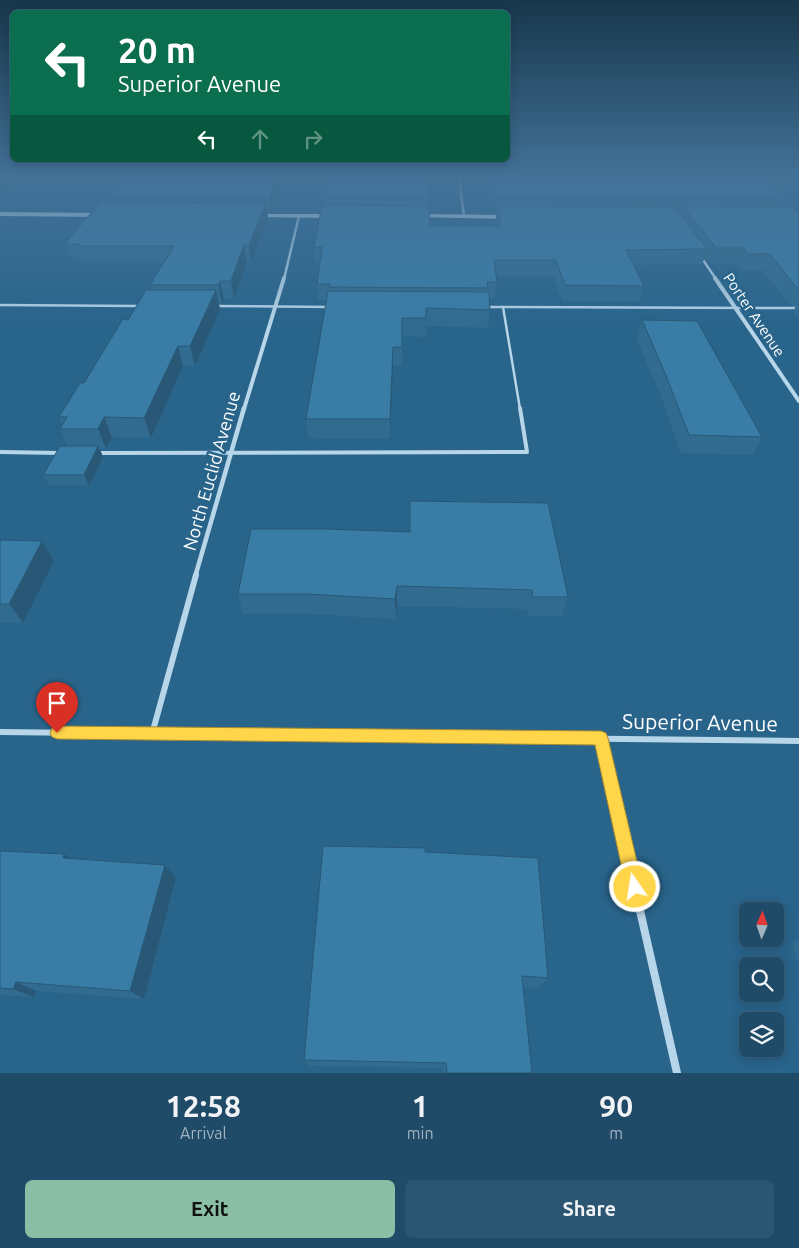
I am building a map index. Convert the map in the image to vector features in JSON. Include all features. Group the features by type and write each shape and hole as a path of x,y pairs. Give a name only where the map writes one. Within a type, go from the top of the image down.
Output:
{"street":[{"name":"North Euclid Avenue","path":"152,734 229,454 277,306 296,228"},
{"name":"Porter Avenue","path":"700,255 738,308 799,401"},
{"name":"Superior Avenue","path":"0,732 799,741"},
{"path":"601,738 677,1073"}],"lane":[{"path":"0,306 148,306"},
{"path":"208,306 336,307"},
{"path":"483,307 799,308"},
{"path":"90,453 527,452 503,307"},
{"path":"0,452 70,453"}],"building":[{"path":"78,228 256,228 249,245 244,245 231,281 220,281 218,285 150,285 174,246 79,246 81,244 65,244"},
{"path":"318,228 691,228 707,249 626,250 644,286 565,285 556,260 494,260 497,282 487,282 488,288 329,287 330,284 317,284 322,247 314,247"},
{"path":"700,228 799,228 799,288 797,288 770,254 748,254 744,248 716,248"},
{"path":"146,290 216,290 190,346 178,346 144,418 104,417 98,429 60,429 67,417 59,417 80,383 84,383 123,319 128,320"},
{"path":"328,291 489,292 490,310 426,308 426,318 402,318 402,347 393,347 390,419 306,419"},
{"path":"642,320 697,321 762,437 689,435"},
{"path":"60,446 98,446 84,475 43,475"},
{"path":"410,501 548,503 568,597 533,597 532,590 397,586 395,599 307,594 238,594 251,529 410,532"},
{"path":"0,540 42,541 9,604 0,604"},
{"path":"323,846 425,848 425,852 538,858 548,978 522,976 532,1073 447,1073 446,1063 304,1060"},
{"path":"0,851 64,854 63,858 165,865 130,991 16,982 13,989 0,988"}],"route":[{"path":"57,733 601,738 635,887"}]}
